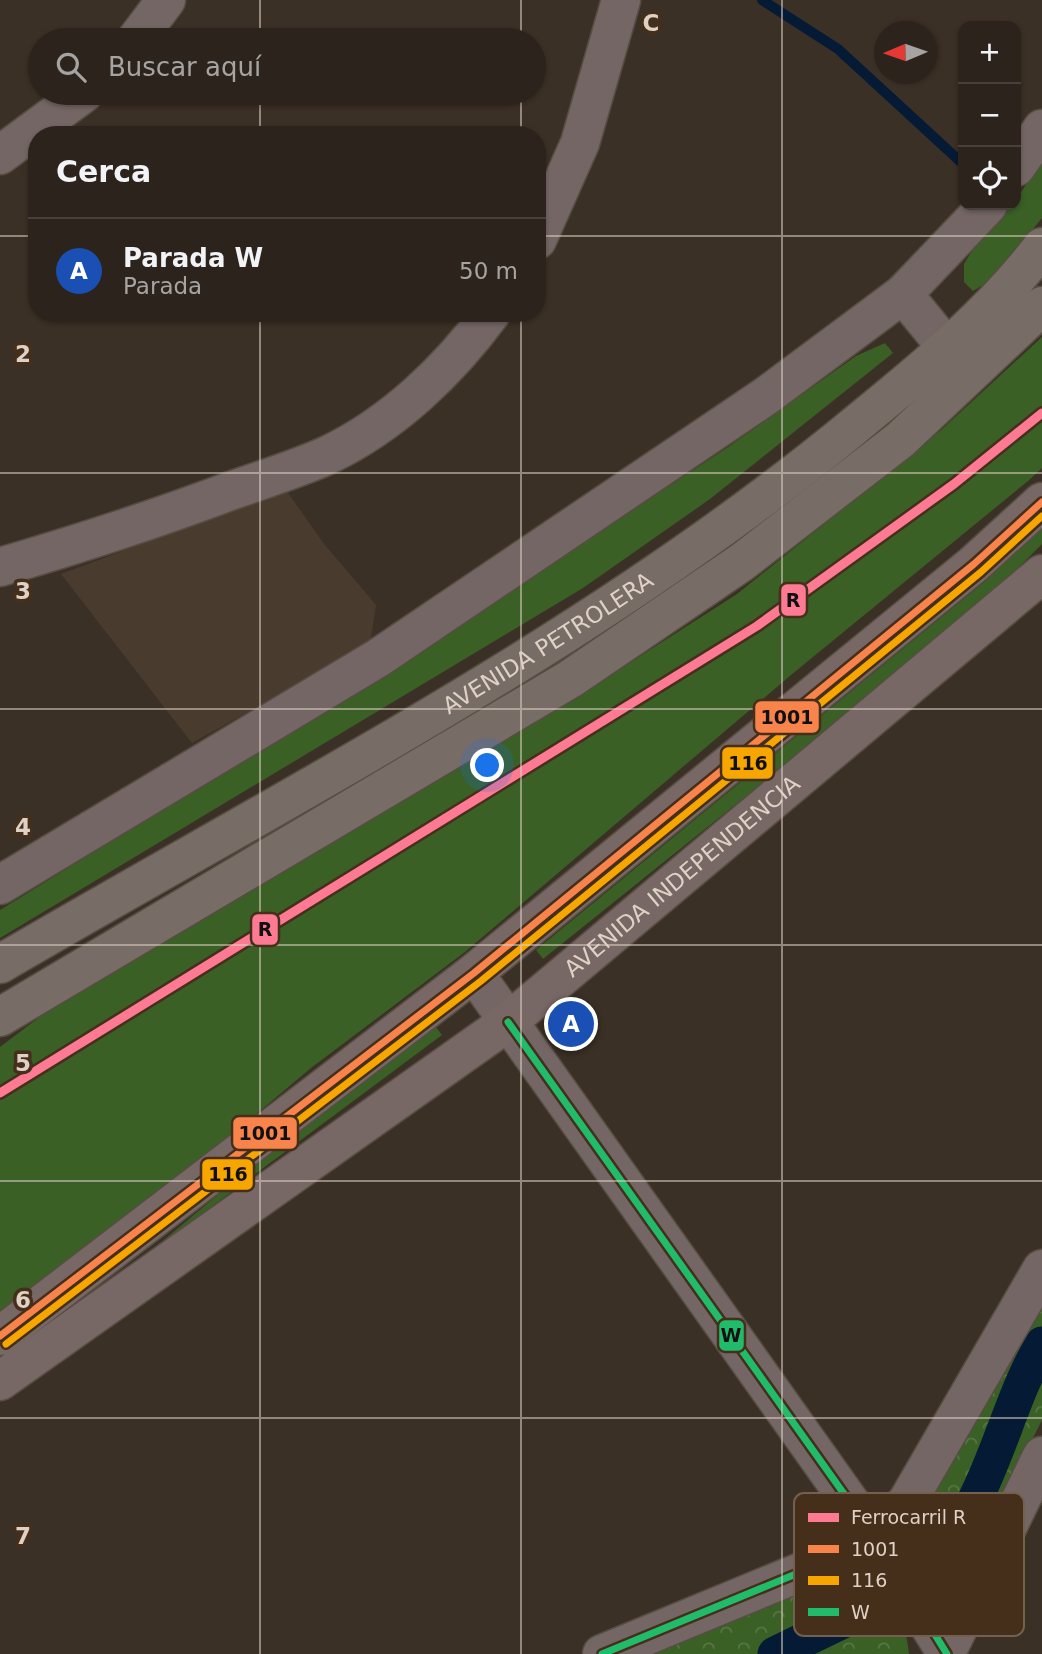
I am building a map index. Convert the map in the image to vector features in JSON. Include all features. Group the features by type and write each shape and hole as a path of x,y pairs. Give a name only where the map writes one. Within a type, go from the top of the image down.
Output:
{"highway":[{"name":"AVENIDA PETROLERA","path":"0,964 448,705 627,594 770,495 948,349 995,304 1042,247"},
{"name":"AVENIDA PETROLERA","path":"0,1017 570,679 742,562 900,439 1042,306"}],"main road":[{"path":"0,1336 474,974 974,564 1042,502"},
{"name":"AVENIDA INDEPENDENCIA","path":"0,1381 508,1022 1042,574"}],"street":[{"path":"145,28 166,0"},
{"path":"546,220 580,143 621,0"},
{"path":"39,126 68,105"},
{"path":"1021,160 1042,129"},
{"path":"0,155 28,134"},
{"path":"0,885 378,658 755,404 902,294 983,210"},
{"path":"902,294 948,349"},
{"path":"0,567 123,531 328,455 379,424 432,382 468,345 485,322"},
{"path":"474,974 843,1493"},
{"path":"913,1493 1042,1269"},
{"path":"1024,1494 1042,1457"},
{"path":"602,1654 794,1575"},
{"path":"935,1636 946,1654"},
{"path":"946,1654 955,1636"}],"shaded area":[{"path":"286,490 324,544 376,605 370,644 192,743 61,574"}],"green space":[{"path":"1042,162 1042,218 990,281 973,291 964,282 964,264 973,249 1008,210 1021,210 1021,192"},
{"path":"1042,337 1042,468 791,675 465,952 311,1068 186,1173 0,1311 0,1047 83,984 567,703 737,594 940,431"},
{"path":"885,343 893,353 710,499 583,588 0,938 0,910 434,641 728,447 856,356"},
{"path":"1042,528 1042,544 992,594 841,720 543,959 536,950 983,583"},
{"path":"433,1023 442,1035 140,1260 264,1156"},
{"path":"1042,1296 1042,1420 1005,1493 933,1493"},
{"path":"794,1592 794,1636 906,1636 909,1654 643,1654"}],"waterway":[{"path":"762,0 838,49 958,159"},
{"path":"977,1493 1042,1344"},
{"path":"775,1654 812,1636"}],"rail line":[{"name":"R","path":"0,1093 757,626 954,484 1042,413"}],"transit line":[{"name":"1001","path":"0,1336 474,973 974,564 1042,502"},
{"name":"116","path":"6,1344 481,981 981,572 1042,516"},
{"name":"W","path":"508,1022 843,1493"},
{"name":"W","path":"602,1654 794,1575"},
{"name":"W","path":"936,1636 947,1654"}],"place":[{"name":"Parada W","path":"571,1024"}]}
